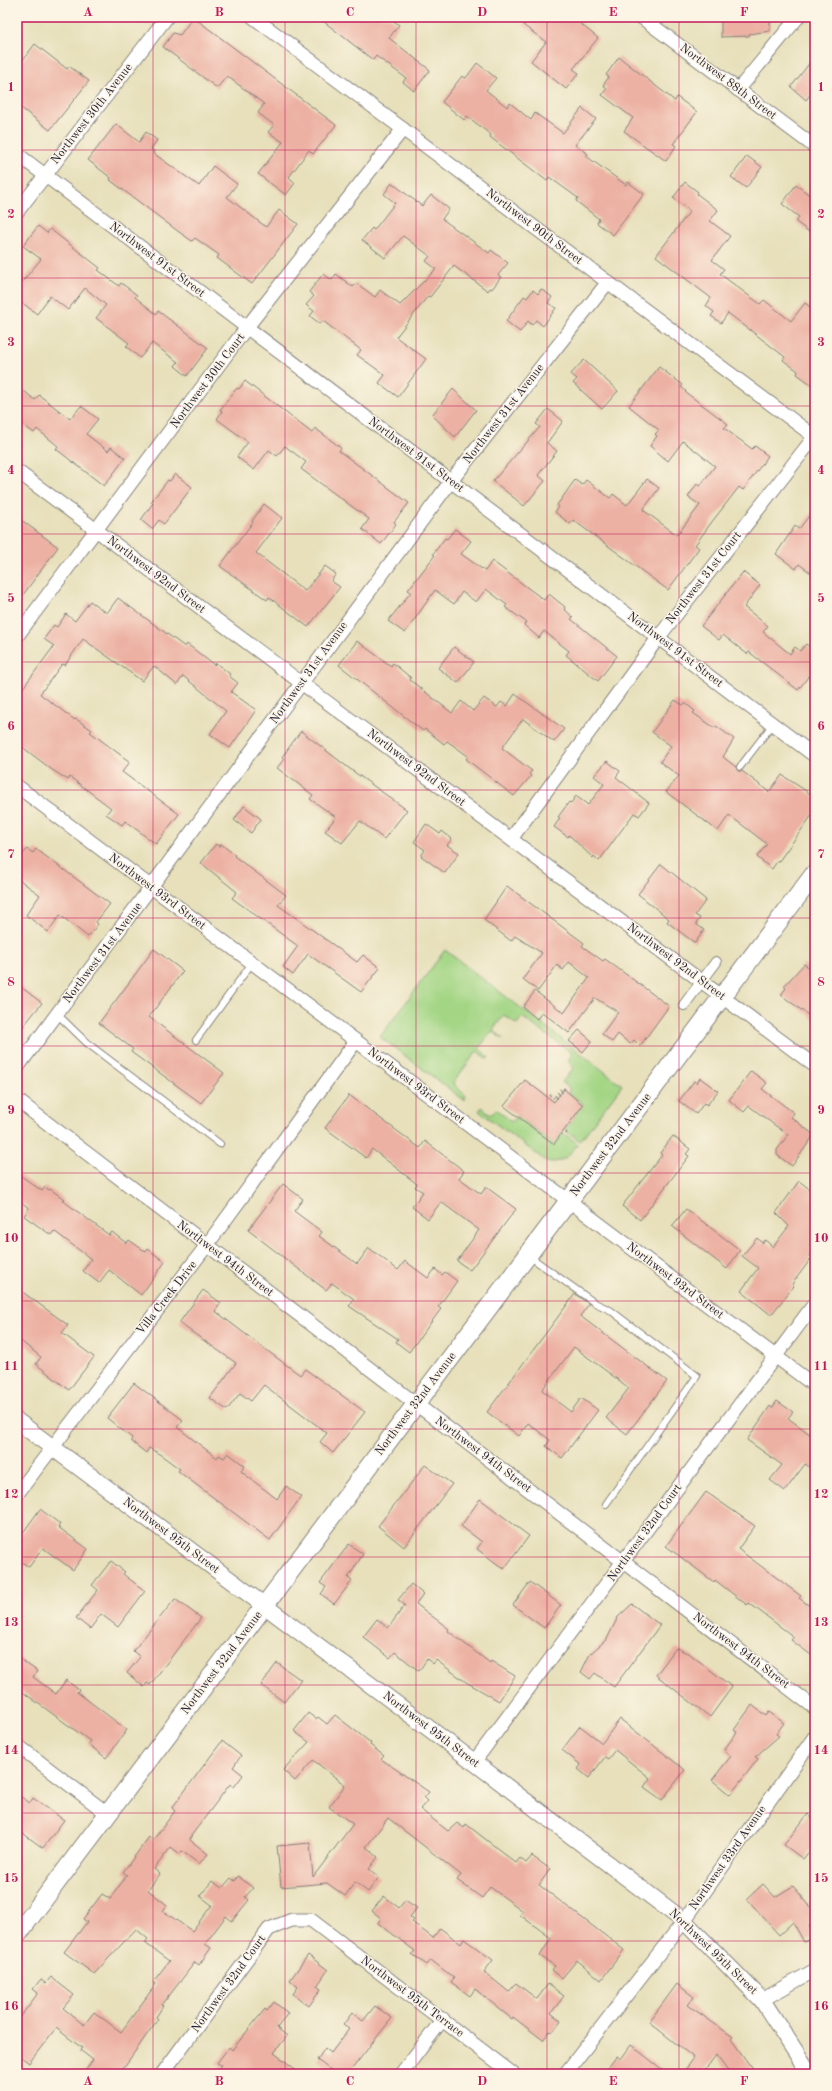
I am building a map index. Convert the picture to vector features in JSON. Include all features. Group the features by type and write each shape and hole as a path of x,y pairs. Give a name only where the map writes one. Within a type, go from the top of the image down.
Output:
{"main road":[{"name":"Northwest 32nd Avenue","path":"17,1935 815,873"}],"street":[{"name":"Northwest 30th Avenue","path":"17,212 167,17"},
{"name":"Northwest 90th Street","path":"253,17 815,436"},
{"name":"Northwest 88th Street","path":"641,17 815,147"},
{"path":"738,90 798,17"},
{"name":"Northwest 30th Court","path":"17,636 247,328 403,129"},
{"name":"Northwest 91st Street","path":"17,154 815,756"},
{"name":"Northwest 31st Avenue","path":"17,1068 451,482 608,282"},
{"name":"Northwest 31st Court","path":"511,839 658,638 815,436"},
{"name":"Northwest 92nd Street","path":"17,471 815,1066"},
{"name":"Northwest 93rd Street","path":"17,786 815,1386"},
{"path":"684,1005 716,962"},
{"name":"Villa Creek Drive","path":"17,1494 207,1245 356,1042"},
{"name":"Northwest 94th Street","path":"17,1100 815,1708"},
{"name":"Northwest 32nd Court","path":"474,1762 815,1303"},
{"name":"Northwest 95th Street","path":"17,1421 474,1762 684,1921 762,2000 810,2074"},
{"name":"Northwest 33rd Avenue","path":"565,2074 684,1921 815,1736"},
{"path":"17,1745 108,1814"},
{"name":"Northwest 32nd Court","path":"162,2074 269,1929 292,1920 311,1920"},
{"name":"Northwest 95th Terrace","path":"311,1920 443,2019 513,2074"},
{"path":"762,2000 815,1970"},
{"path":"401,2074 443,2019"}],"lane":[{"path":"740,767 773,724"},
{"path":"196,1040 252,963"},
{"path":"57,1014 87,1043 220,1144"},
{"path":"528,1255 595,1303 610,1310 697,1376 606,1504"}],"path":[{"path":"550,1095 554,1098"}],"green space":[{"path":"445,950 622,1085 580,1141 565,1130 583,1104 568,1092 570,1089 562,1082 574,1068 568,1062 572,1053 522,1017 517,1024 504,1015 493,1029 503,1039 492,1031 479,1048 489,1058 486,1058 477,1051 453,1083 466,1096 464,1100 380,1037"},
{"path":"482,1107 491,1115 496,1109 512,1122 517,1116 553,1144 563,1133 578,1144 565,1158 556,1162 546,1161 479,1111"}],"building":[{"path":"193,17 336,125 313,154 309,150 289,177 295,183 286,195 258,174 283,142 268,132 274,125 258,113 264,104 227,76 217,88 163,47 173,33 180,35"},
{"path":"318,17 389,17 399,25 389,38 430,70 414,91 403,82 406,78 376,56 373,60"},
{"path":"529,17 572,17 598,38 573,69 579,73 566,89 531,61 546,42 523,25"},
{"path":"721,17 770,17 770,31 749,34 749,36 721,37"},
{"path":"35,44 67,69 69,66 89,81 50,130 17,105 17,68"},
{"path":"815,56 815,88 806,100 791,87"},
{"path":"619,57 675,101 677,97 697,112 673,144 676,146 666,161 624,131 633,118 602,95 607,88 603,85 609,77 606,75"},
{"path":"477,63 496,78 486,90 507,107 510,103 531,120 535,113 563,133 582,108 596,119 575,145 588,154 586,156 626,185 628,182 644,194 613,235 597,223 599,219 576,201 578,198 549,177 547,181 490,137 491,135 467,116 464,120 442,102 462,76 466,78"},
{"path":"116,124 139,142 146,132 157,140 151,149 154,151 153,153 199,186 213,166 237,184 227,197 266,227 279,210 298,224 252,284 217,258 219,255 195,238 192,241 179,232 110,180 111,178 88,160"},
{"path":"747,156 762,167 746,188 731,177"},
{"path":"685,182 698,192 697,194 718,210 710,221 730,236 712,260 724,269 720,274 760,304 764,300 791,321 805,303 815,311 815,387 797,374 798,371 783,360 785,357 728,313 721,323 711,316 714,312 706,306 711,298 656,256 690,211 673,198"},
{"path":"392,183 422,206 431,195 449,209 442,219 489,253 491,250 508,263 498,275 501,277 492,289 490,288 488,291 454,266 430,297 428,296 396,337 426,359 398,397 379,383 385,375 357,355 361,350 323,321 320,324 310,316 314,311 306,305 314,296 309,292 323,274 332,280 336,274 353,287 356,283 375,297 380,290 400,305 436,269 426,261 430,256 403,236 385,258 362,240 372,228 374,230 395,203 384,194"},
{"path":"796,185 815,199 815,236 796,222 799,217 782,204"},
{"path":"38,226 47,233 50,229 100,268 98,270 119,286 121,283 137,295 135,297 156,314 158,311 208,348 187,376 175,366 178,362 152,343 140,358 126,346 129,343 96,318 106,305 85,288 68,310 50,296 37,314 17,299 17,278 22,282 41,259 23,246"},
{"path":"541,289 552,297 548,303 556,308 543,326 536,320 532,325 528,321 520,332 506,321 524,296 527,298 533,290 538,294"},
{"path":"584,360 618,391 602,409 573,383 577,379 571,374"},
{"path":"659,367 683,385 681,387 686,391 685,392 728,424 724,428 752,449 755,446 768,456 743,490 739,487 711,523 695,545 699,548 668,590 573,520 570,524 555,512 559,507 557,505 575,480 582,485 586,480 610,498 613,494 627,505 647,479 659,488 643,510 677,535 700,505 688,497 697,484 700,486 715,466 683,441 668,461 650,446 657,436 655,434 659,430 629,406"},
{"path":"245,381 312,433 315,428 341,448 339,451 409,503 394,522 396,524 381,544 362,529 369,519 301,469 306,462 285,446 277,456 269,450 254,470 237,457 248,442 217,419 222,411 220,410 237,388 239,389"},
{"path":"453,389 476,410 455,437 432,415"},
{"path":"24,391 35,400 39,395 70,419 81,406 98,419 86,434 108,451 111,447 125,458 104,486 56,449 58,446 37,429 34,433 17,420 17,400"},
{"path":"548,409 563,421 547,443 557,451 538,475 545,481 524,506 493,481 540,427 536,424"},
{"path":"175,474 192,487 164,524 159,520 152,529 141,520 153,503 151,502 168,480 170,481"},
{"path":"264,504 282,518 256,553 305,591 325,566 336,574 331,581 340,587 308,627 269,597 267,600 220,566 253,522 252,521"},
{"path":"815,508 815,576 799,564 796,569 776,554 795,526 799,529"},
{"path":"17,517 58,547 17,603"},
{"path":"455,529 471,541 461,554 485,571 492,561 544,600 549,594 565,607 564,609 573,617 571,619 617,656 598,681 566,655 569,651 544,631 539,638 524,625 526,622 505,607 507,605 486,589 476,602 462,592 454,604 435,590 405,633 388,621 411,592 408,590 435,555 433,554 445,538 447,539"},
{"path":"743,572 760,585 744,607 768,626 763,632 790,654 795,647 800,651 806,644 815,651 815,668 798,690 749,652 747,654 723,635 719,640 701,626"},
{"path":"118,598 185,647 187,644 214,665 216,663 230,674 229,676 238,683 231,692 256,710 230,748 210,734 226,711 183,676 177,685 154,666 142,681 83,639 65,665 62,664 40,694 75,720 76,719 92,730 90,732 130,762 122,772 179,814 156,844 125,821 122,825 106,814 111,808 70,777 68,780 17,743 17,696 54,646 44,639 54,625 57,627 66,614 75,621 90,601 107,613"},
{"path":"357,641 391,666 393,663 411,678 410,680 452,713 461,701 473,711 484,698 497,707 501,702 507,706 515,694 564,729 554,742 523,719 502,748 532,771 529,774 531,776 514,796 466,759 468,756 447,741 444,744 425,729 423,731 339,665"},
{"path":"454,647 474,662 458,683 438,668"},
{"path":"675,700 683,705 685,703 695,711 693,713 715,728 716,726 734,739 723,757 736,767 738,771 742,771 769,792 782,775 815,797 815,811 772,869 757,857 767,844 729,815 718,831 666,792 679,776 660,762 671,746 652,732"},
{"path":"301,731 407,810 384,839 360,821 342,843 325,831 336,817 310,799 313,795 277,768 284,759 282,757"},
{"path":"607,761 620,771 616,777 649,803 639,816 634,813 599,861 594,856 593,858 569,835 568,837 554,827 560,818 558,817 569,802 571,803 576,796 588,805 604,784 594,776"},
{"path":"244,806 261,819 251,833 234,820"},
{"path":"426,824 440,834 442,831 452,839 447,845 459,853 445,873 421,856 425,850 414,842"},
{"path":"216,844 219,847 221,844 235,855 234,856 286,895 278,905 357,962 363,955 380,968 361,992 308,954 293,975 283,967 298,946 232,898 237,892 201,863"},
{"path":"27,849 33,853 36,849 110,904 96,922 98,924 88,937 60,915 48,932 26,915 40,895 17,878 17,862"},
{"path":"661,864 706,900 695,915 700,918 696,924 704,930 695,943 667,922 669,919 638,894"},
{"path":"507,886 584,943 582,946 603,961 605,959 669,1006 640,1046 634,1040 630,1044 618,1034 612,1042 602,1034 618,1012 595,998 569,1033 542,1012 537,1019 523,1007 535,991 564,1013 589,978 569,962 563,970 557,965 538,991 523,979 542,953 515,936 511,941 484,920"},
{"path":"154,949 183,971 149,1017 224,1073 201,1103 131,1052 133,1049 99,1023"},
{"path":"804,964 815,972 815,1020 781,995 786,988 784,986"},
{"path":"17,984 42,1003 17,1034"},
{"path":"579,1030 592,1041 583,1052 569,1041"},
{"path":"751,1071 767,1083 762,1089 794,1113 791,1117 814,1135 792,1166 777,1155 777,1150 788,1135 749,1106 744,1112 729,1100"},
{"path":"700,1078 718,1091 707,1105 704,1103 696,1114 679,1101 694,1081 697,1083"},
{"path":"525,1080 554,1102 564,1089 583,1105 554,1144 504,1106"},
{"path":"349,1095 420,1148 425,1141 464,1171 459,1178 481,1194 486,1187 516,1209 470,1270 457,1261 479,1230 441,1202 428,1219 412,1207 423,1192 415,1187 417,1184 372,1149 366,1158 325,1128"},
{"path":"673,1136 690,1149 686,1154 689,1156 640,1220 622,1206 662,1155 660,1153"},
{"path":"17,1173 42,1191 45,1187 49,1190 50,1189 64,1199 62,1200 109,1235 112,1232 126,1243 129,1240 146,1252 148,1249 165,1262 141,1295 109,1270 99,1283 83,1271 91,1259 54,1231 51,1235 24,1216 29,1208 17,1199"},
{"path":"799,1181 815,1193 815,1249 808,1258 810,1260 792,1284 794,1286 771,1315 741,1291 758,1268 742,1256 757,1238 763,1243 765,1240 773,1247 789,1226 776,1213"},
{"path":"283,1184 303,1199 294,1211 322,1232 319,1236 357,1264 369,1248 398,1270 405,1261 428,1278 435,1269 442,1275 445,1272 457,1281 438,1307 441,1309 409,1352 396,1342 398,1339 349,1306 354,1299 332,1283 326,1290 248,1230"},
{"path":"686,1209 740,1250 727,1269 672,1226"},
{"path":"17,1288 68,1325 62,1333 94,1357 69,1390 36,1364 41,1357 17,1338"},
{"path":"203,1290 221,1303 215,1311 277,1358 300,1375 305,1369 365,1412 333,1453 320,1442 327,1433 264,1385 251,1401 240,1393 227,1410 210,1398 236,1363 179,1323"},
{"path":"575,1294 589,1304 580,1316 667,1381 627,1434 606,1418 629,1388 574,1347 542,1390 571,1412 581,1398 598,1410 562,1458 546,1446 550,1440 528,1423 519,1436 487,1412"},
{"path":"134,1383 183,1420 177,1427 217,1458 219,1455 224,1458 228,1453 245,1466 241,1471 243,1473 277,1499 286,1486 301,1497 270,1540 178,1471 180,1469 158,1453 149,1448 146,1453 131,1441 132,1438 107,1418"},
{"path":"777,1401 793,1412 788,1418 815,1438 815,1471 805,1464 785,1491 770,1480 782,1465 747,1440 770,1406 772,1408"},
{"path":"425,1465 452,1484 404,1547 378,1526"},
{"path":"706,1492 755,1526 738,1549 801,1596 799,1598 815,1610 815,1658 791,1640 794,1637 749,1603 747,1605 715,1580 714,1582 666,1546"},
{"path":"480,1499 529,1536 504,1569 477,1549 482,1542 461,1526"},
{"path":"40,1509 60,1524 58,1527 88,1549 73,1570 43,1548 29,1567 17,1559 17,1541"},
{"path":"349,1544 363,1554 348,1578 352,1581 334,1604 321,1594 326,1587 320,1583"},
{"path":"111,1561 125,1572 123,1574 145,1591 118,1627 101,1614 90,1629 76,1618 98,1590 92,1585"},
{"path":"530,1582 561,1605 544,1628 513,1605"},
{"path":"411,1584 423,1594 416,1604 490,1663 491,1661 515,1676 499,1701 466,1682 436,1660 433,1664 427,1659 419,1671 395,1652 390,1658 363,1637 377,1619 388,1628 405,1605 398,1600"},
{"path":"175,1599 201,1618 150,1685 147,1683 144,1687 127,1673 140,1657 133,1651"},
{"path":"632,1604 660,1625 614,1687 595,1673 590,1679 581,1672 590,1654 607,1639 618,1617"},
{"path":"676,1648 690,1654 732,1687 710,1717 656,1675"},
{"path":"17,1657 37,1671 33,1677 56,1694 66,1680 79,1690 77,1692 127,1730 106,1758 88,1744 90,1741 17,1688"},
{"path":"277,1663 301,1680 284,1702 261,1685"},
{"path":"752,1705 766,1716 769,1712 784,1723 776,1734 779,1736 755,1757 758,1759 730,1795 712,1780 731,1756 724,1750 737,1732 734,1730"},
{"path":"308,1713 316,1719 318,1717 327,1724 335,1715 371,1743 370,1745 384,1756 381,1759 429,1792 424,1798 427,1801 420,1809 448,1831 457,1823 464,1828 466,1824 516,1863 520,1858 526,1863 532,1856 550,1869 539,1885 624,1950 601,1980 577,1960 562,1978 552,1970 555,1966 540,1956 551,1938 520,1915 523,1911 490,1887 482,1898 457,1880 461,1875 388,1818 366,1847 378,1857 369,1869 379,1877 368,1892 355,1882 345,1896 327,1883 281,1887 277,1846 310,1843 313,1877 353,1824 329,1807 345,1785 313,1760 295,1781 283,1770 309,1742 294,1731"},
{"path":"620,1719 685,1770 662,1800 644,1787 650,1778 615,1750 608,1759 605,1757 589,1778 578,1769 581,1765 562,1750 580,1726 602,1743"},
{"path":"222,1741 241,1756 233,1767 243,1775 234,1787 230,1784 191,1836 190,1840 208,1854 199,1864 182,1851 180,1854 171,1847 154,1869 160,1874 148,1890 167,1905 163,1911 192,1931 212,1905 200,1896 212,1881 222,1888 231,1878 235,1881 238,1876 253,1888 245,1897 249,1900 232,1921 226,1916 205,1944 211,1948 199,1965 195,1962 162,2005 163,2006 156,2017 158,2019 119,2074 83,2074 93,2060 80,2050 82,2048 56,2028 29,2063 17,2054 17,2021 38,1993 33,1989 41,1979 46,1983 51,1977 74,1995 63,2008 84,2025 94,2012 121,2032 156,1984 153,1982 169,1961 145,1943 148,1939 136,1929 94,1974 64,1952 87,1922 83,1919 102,1894 110,1899 127,1875 123,1872 149,1837 153,1840 175,1811 172,1808"},
{"path":"17,1794 30,1803 33,1798 64,1820 43,1848 17,1829"},
{"path":"808,1814 815,1821 815,1844 803,1859 784,1845"},
{"path":"763,1884 775,1897 793,1886 815,1912 815,1923 809,1926 815,1936 804,1942 793,1922 779,1935 747,1899"},
{"path":"384,1896 399,1908 405,1900 417,1908 410,1917 414,1920 412,1922 433,1938 440,1928 461,1944 464,1939 493,1960 484,1972 509,1992 516,1983 537,1999 548,1984 564,1996 551,2013 561,2021 553,2032 550,2031 543,2040 513,2017 512,2019 475,1989 470,1996 451,1982 454,1978 431,1960 427,1965 412,1954 415,1951 378,1923 381,1918 372,1911"},
{"path":"308,1955 328,1970 317,1986 321,1989 309,2006 293,1994 298,1987 290,1980"},
{"path":"677,1984 694,1997 688,2005 733,2037 731,2039 756,2074 730,2074 716,2055 702,2074 682,2074 694,2058 649,2022"},
{"path":"274,2002 288,2013 277,2028 287,2036 274,2053 302,2074 214,2074 221,2065 217,2063 229,2047 232,2050 265,2009 267,2011"},
{"path":"375,2006 392,2018 348,2074 336,2074 317,2060 325,2048 331,2053 349,2029 343,2025 352,2013 363,2021"},
{"path":"631,2045 668,2074 603,2074 617,2056 621,2059"}]}
